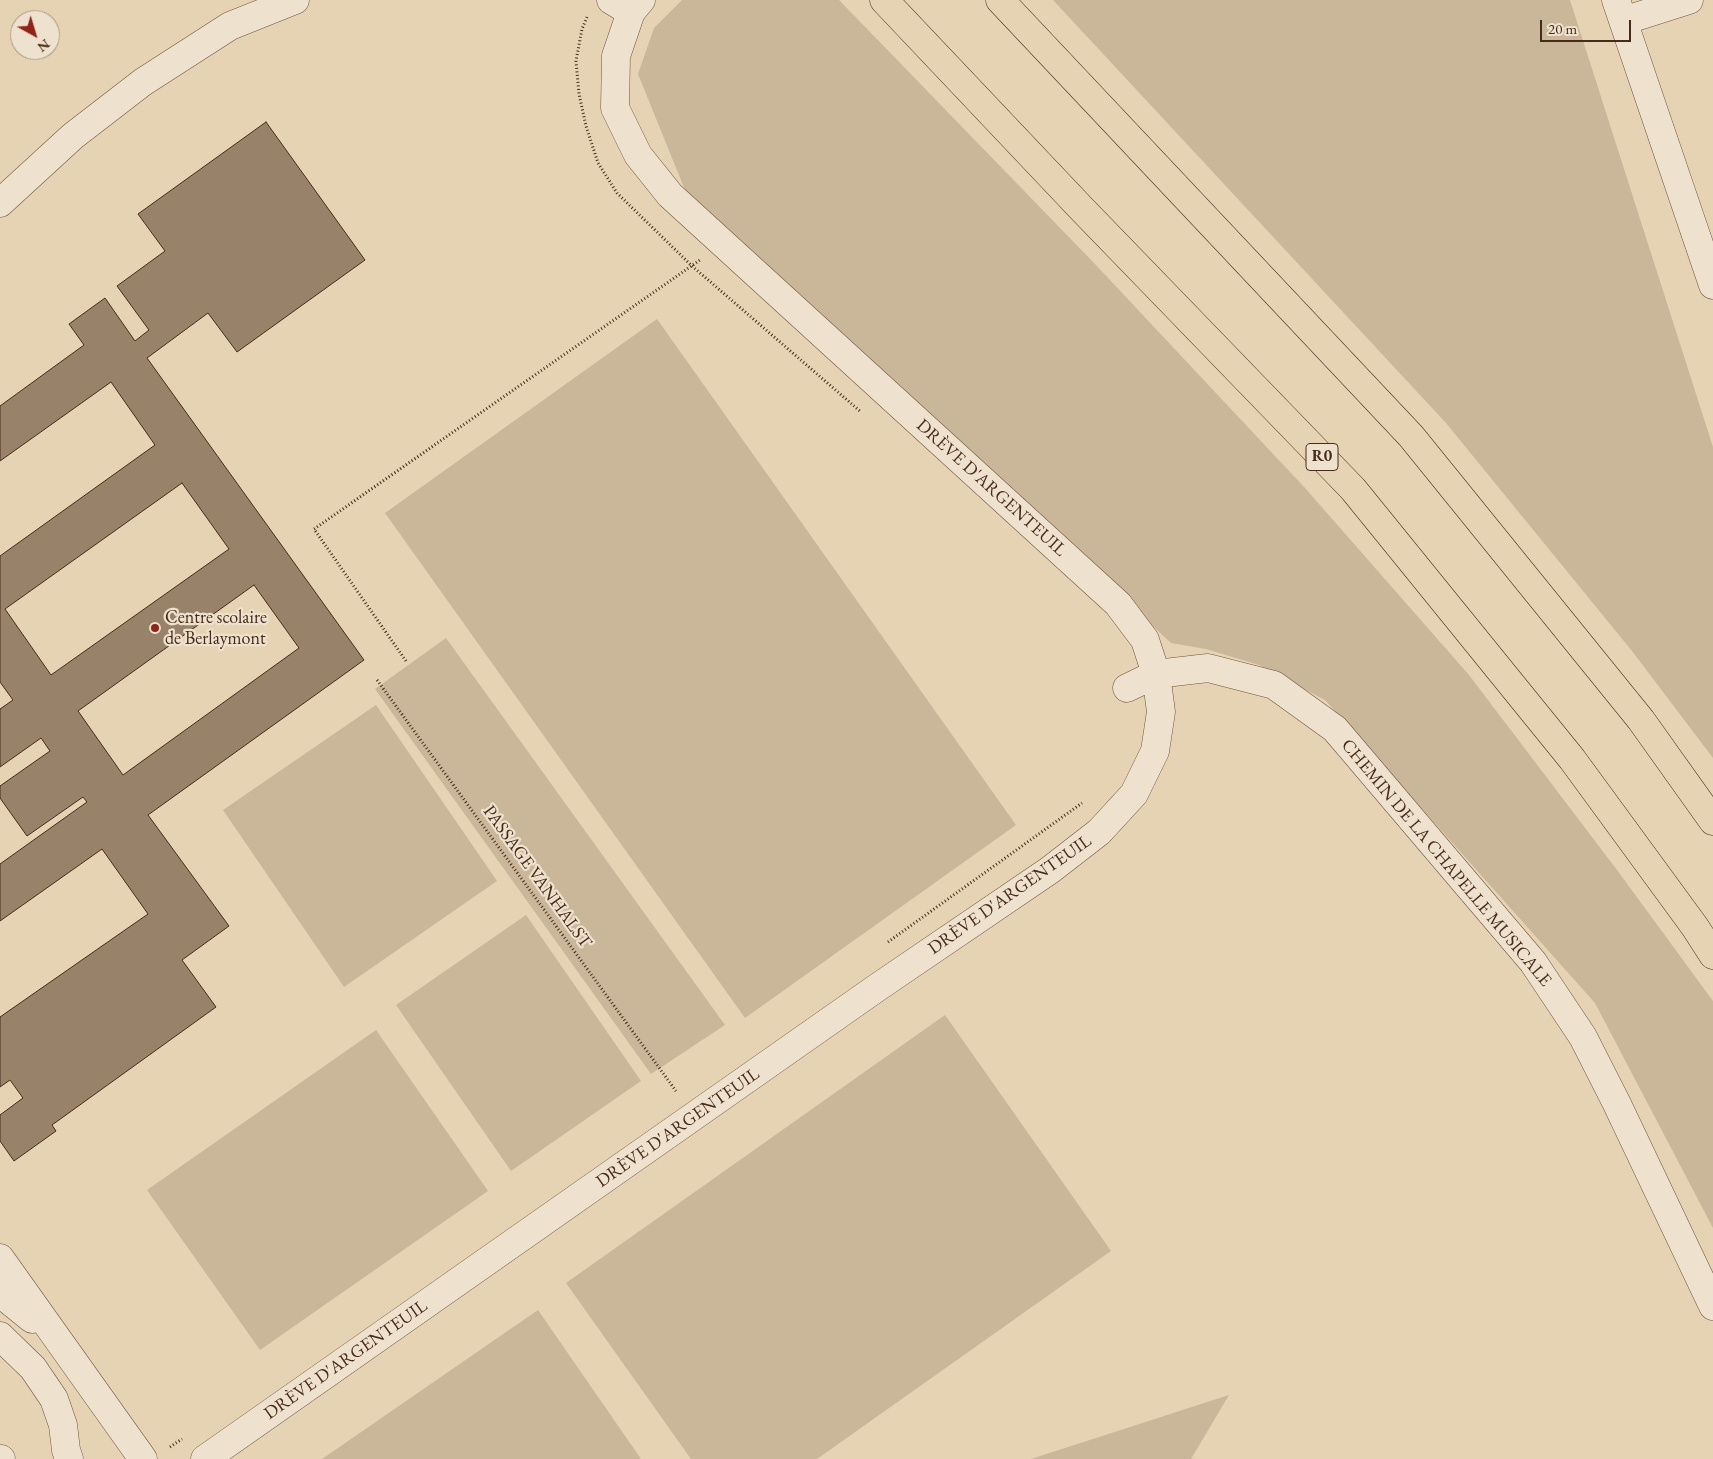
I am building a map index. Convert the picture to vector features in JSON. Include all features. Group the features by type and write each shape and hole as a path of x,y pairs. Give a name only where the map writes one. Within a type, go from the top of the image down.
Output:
{"highway":[{"name":"R0","path":"884,0 1087,214 1353,489 1572,759 1689,919 1713,955"},
{"path":"1000,0 1411,436 1641,720 1713,821"}],"street":[{"path":"0,203 73,136 143,82 230,26 295,0"},
{"path":"1688,0 1620,10 1713,286"},
{"name":"DRÈVE D'ARGENTEUIL","path":"205,1459 870,993 1050,870 1099,832 1134,794 1155,750 1161,712 1156,674 1145,640 1118,604 670,195 638,155 615,108 616,56 628,4"},
{"name":"CHEMIN DE LA CHAPELLE MUSICALE","path":"1127,688 1156,674 1208,668 1274,684 1334,730 1533,962 1583,1037 1713,1306"},
{"path":"0,1258 143,1459"},
{"path":"0,1294 61,1345"},
{"path":"0,1336 33,1368 54,1399 63,1425 69,1459"}],"path":[{"path":"406,661 314,529 692,266 721,242"},
{"name":"PASSAGE VANHALST","path":"377,680 676,1091 684,1085"},
{"path":"886,943 1085,801"},
{"path":"170,1448 186,1436"}],"shaded area":[{"path":"682,0 839,0 1094,263 1305,488 1469,675 1617,870 1713,1001 1713,1228 1595,1003 1325,700 1259,665 1206,649 1171,643 685,190 638,74 654,28"},
{"path":"1053,0 1570,0 1713,447 1713,758 1632,651 1446,423"},
{"path":"657,319 1016,825 745,1018 385,513"},
{"path":"446,638 725,1025 651,1074 375,689"},
{"path":"376,705 497,881 344,987 223,810"},
{"path":"526,915 641,1081 511,1171 396,1005"},
{"path":"945,1015 1111,1251 817,1459 691,1459 566,1283"},
{"path":"376,1030 488,1191 260,1350 147,1190"},
{"path":"538,1310 641,1459 322,1459"},
{"path":"1229,1395 1191,1459 1031,1459"}],"building":[{"name":"Centre scolaire de Berlaymont","path":"266,122 365,260 237,352 208,313 147,358 364,660 148,815 229,926 182,960 216,1007 52,1125 56,1131 14,1161 0,1141 0,1115 23,1098 10,1080 0,1087 0,1017 148,914 102,849 0,921 0,864 87,802 83,797 27,836 0,798 0,786 50,751 41,738 0,767 0,709 13,700 0,682 0,556 155,445 111,382 0,461 0,406 84,345 69,324 105,298 135,341 149,330 117,286 165,251 138,214","holes":["182,483 229,549 51,675 5,609","254,585 299,648 123,775 78,711"]}],"place":[{"name":"Centre scolaire de Berlaymont","path":"155,628"}]}
